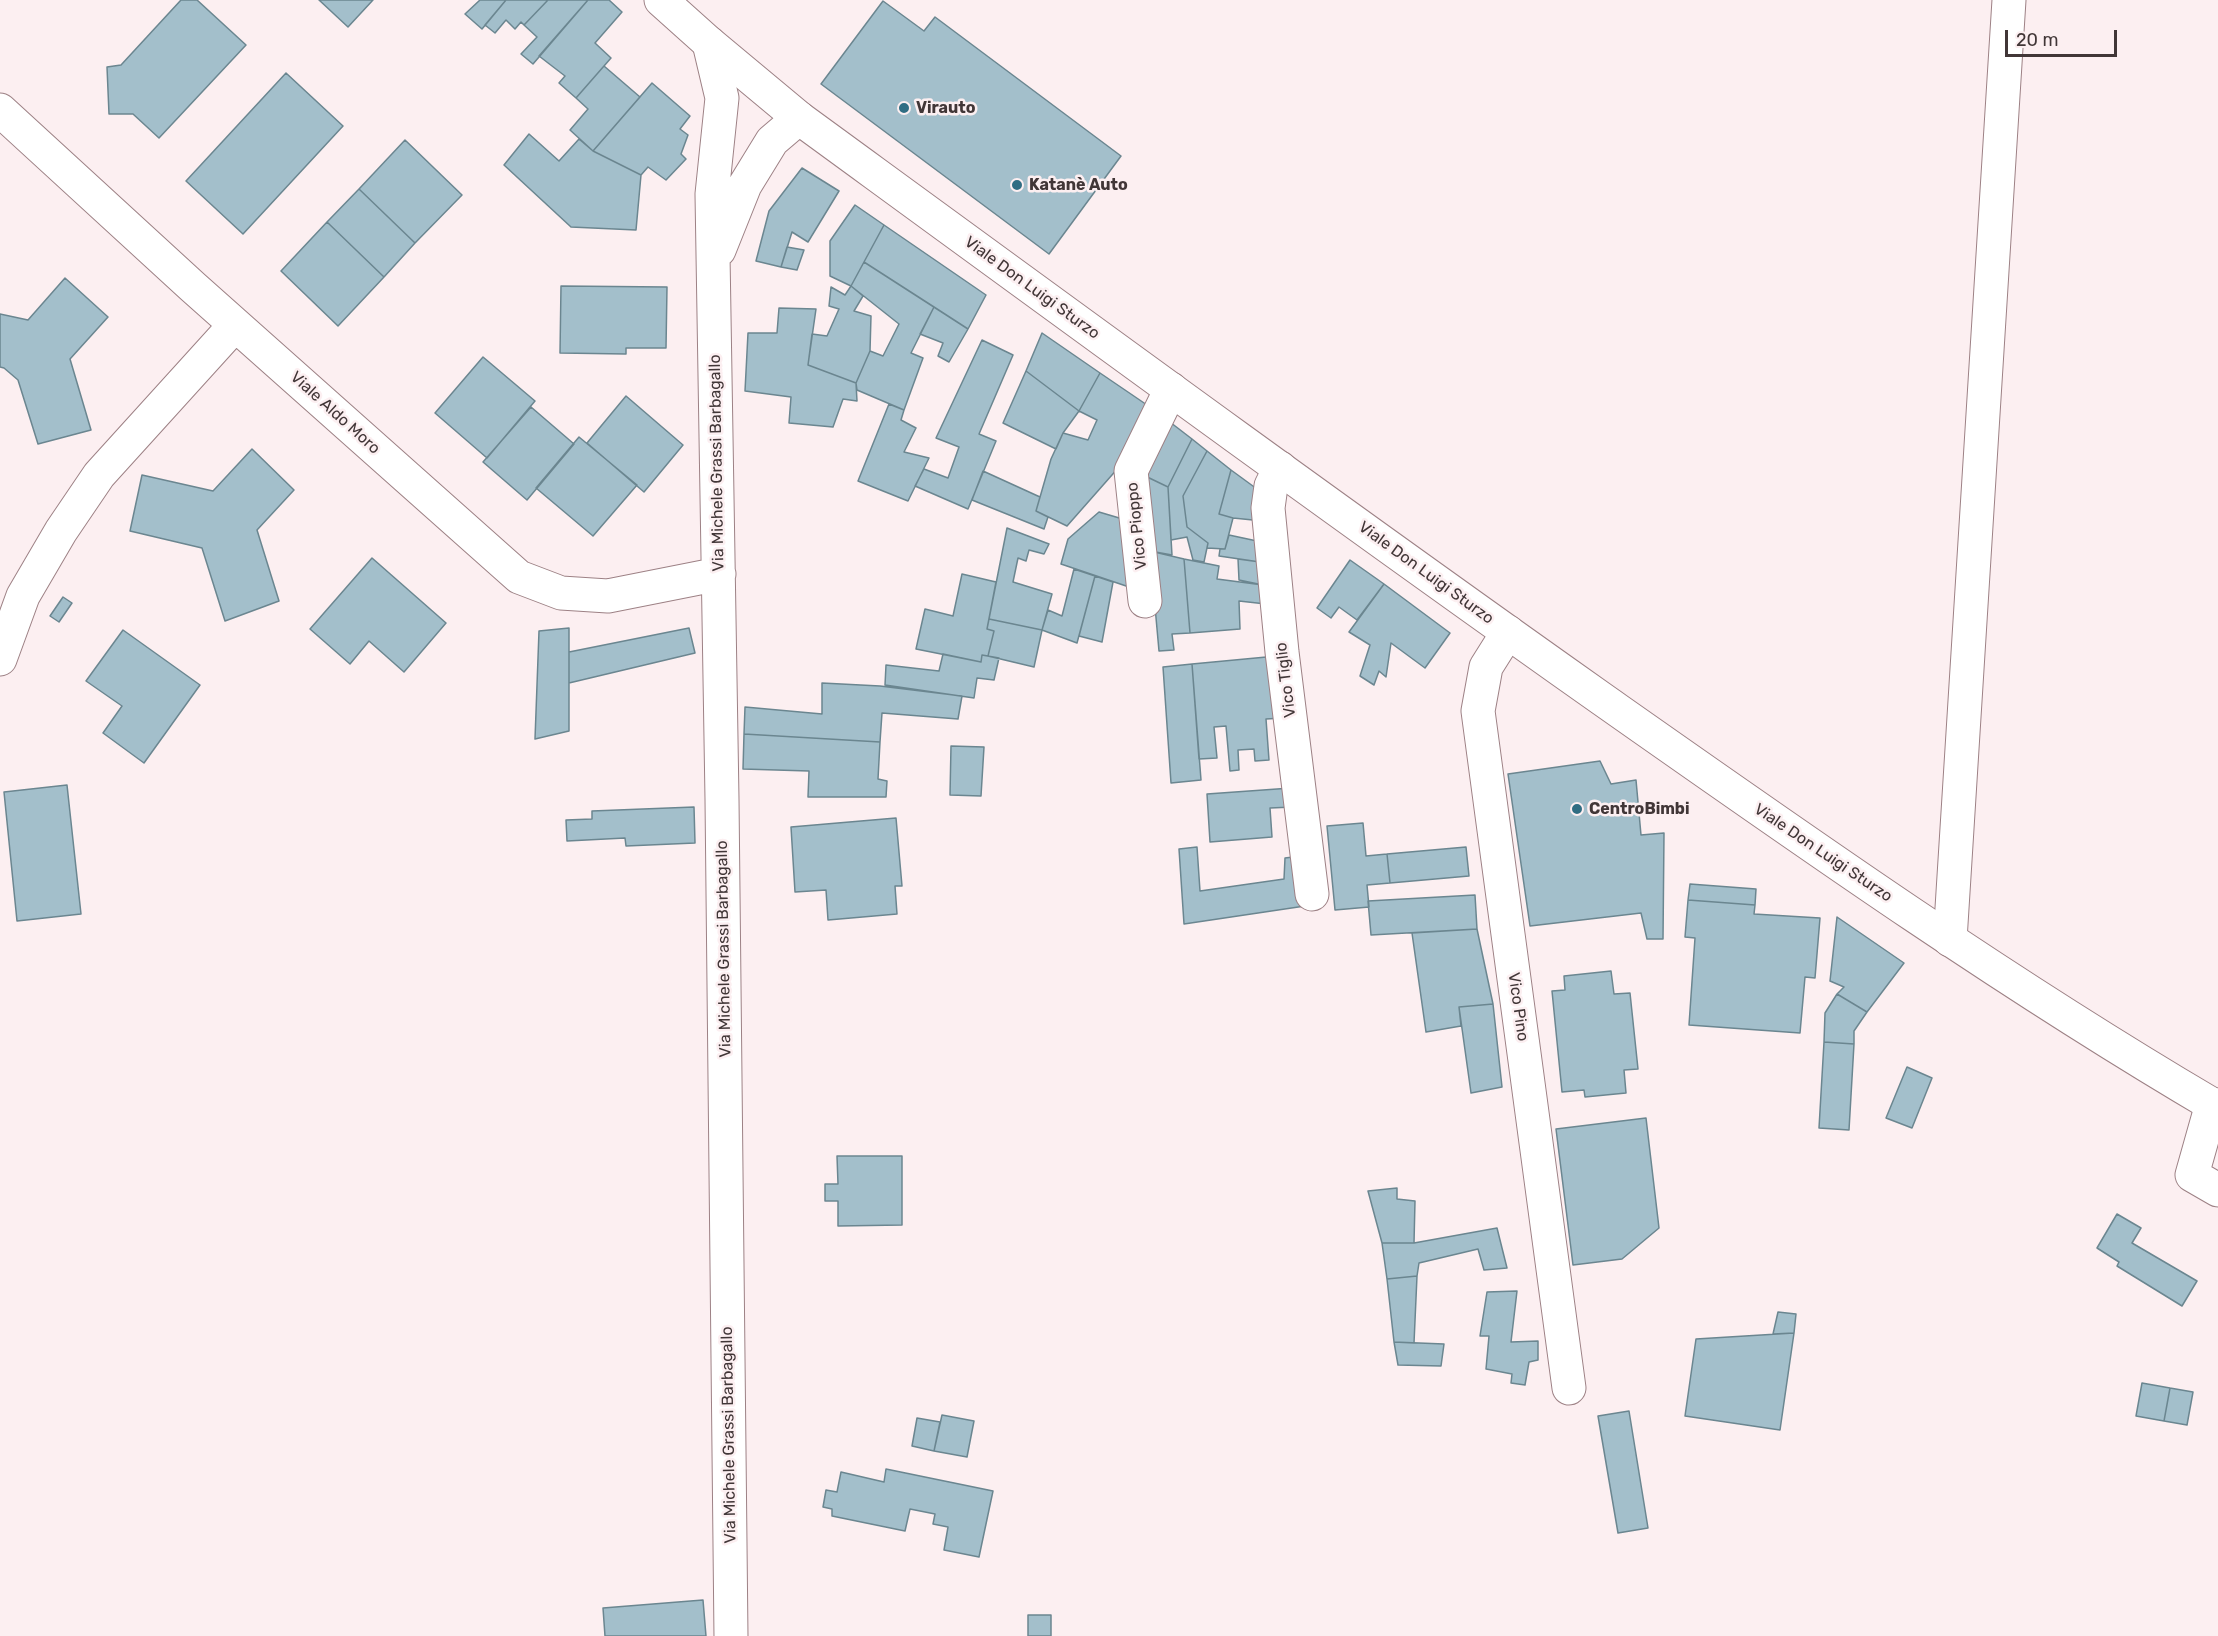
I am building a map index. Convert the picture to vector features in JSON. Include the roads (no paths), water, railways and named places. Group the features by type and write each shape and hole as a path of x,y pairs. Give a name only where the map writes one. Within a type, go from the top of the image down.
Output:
{"street":[{"name":"Viale Don Luigi Sturzo","path":"661,0 709,44 799,118 1508,632 1788,830 1950,939 2066,1016 2215,1106"},
{"path":"1950,939 2009,0"},
{"name":"Via Michele Grassi Barbagallo","path":"709,44 722,98 712,194 719,574 731,1636"},
{"name":"Viale Aldo Moro","path":"0,110 235,325 519,577 561,593 608,596 719,574"},
{"path":"714,263 745,185 772,141 799,118"},
{"path":"0,659 23,596 61,531 99,475 235,325"},
{"name":"Vico Pioppo","path":"1145,602 1131,471 1172,389"},
{"name":"Vico Tiglio","path":"1280,468 1271,486 1268,508 1282,652 1312,894"},
{"name":"Vico Pino","path":"1508,632 1486,667 1478,711 1569,1388"},
{"path":"2215,1106 2192,1175 2218,1190"}],"place":[{"name":"Virauto","path":"904,108"},
{"name":"Katanè Auto","path":"1017,185"},
{"name":"CentroBimbi","path":"1577,809"}]}
